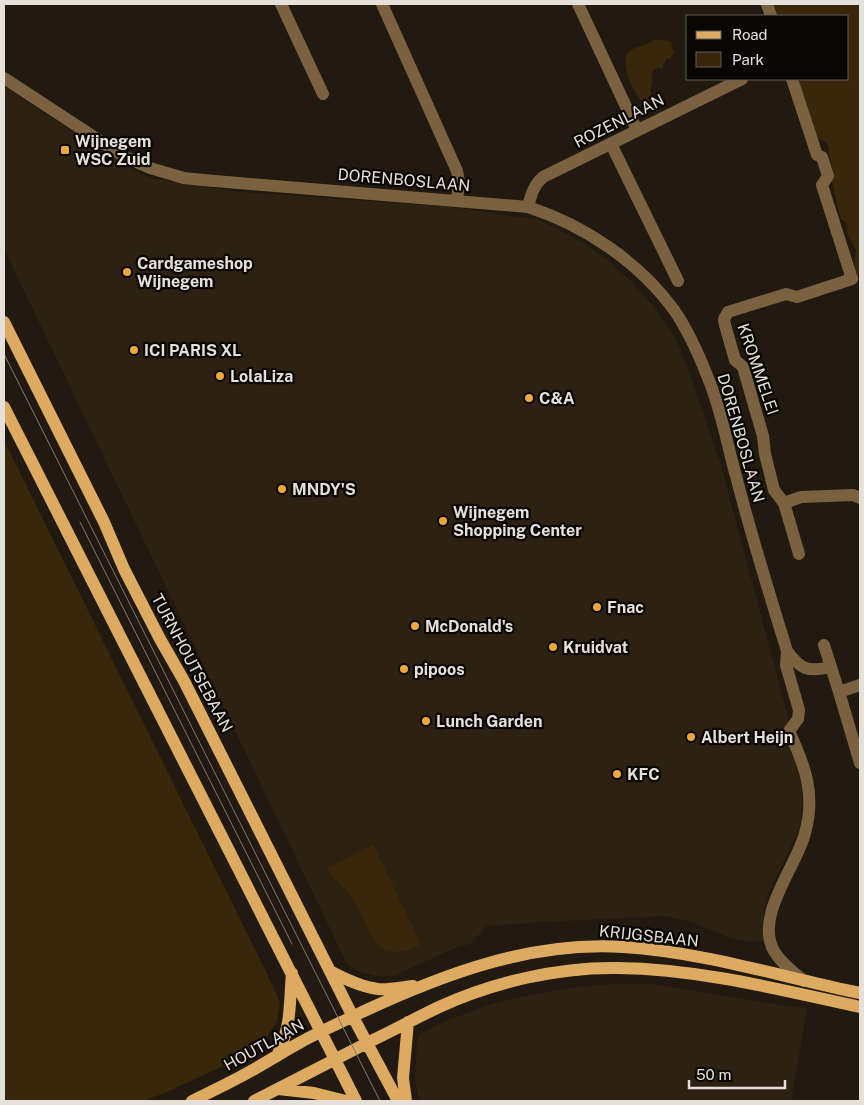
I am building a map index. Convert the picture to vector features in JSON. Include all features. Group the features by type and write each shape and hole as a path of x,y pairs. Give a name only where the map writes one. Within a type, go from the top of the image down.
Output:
{"main road":[{"name":"TURNHOUTSEBAAN","path":"4,322 104,522 124,568 188,689 353,1017 398,1101"},
{"path":"4,407 102,604 156,706 356,1101"},
{"name":"KRIJGSBAAN","path":"353,1017 423,986 491,962 528,953 576,947 625,947 701,957 860,993"},
{"name":"KRIJGSBAAN","path":"367,1044 408,1022 470,994 529,977 572,970 616,968 689,973 860,1007"},
{"path":"330,971 345,979 372,988 423,986"},
{"path":"276,1056 284,1041 289,1023 292,973"},
{"name":"HOUTLAAN","path":"192,1101 321,1032 353,1017"},
{"path":"406,1101 403,1078 408,1022"},
{"path":"254,1101 367,1044"},
{"path":"278,1089 314,1093 346,1101"}],"street":[{"path":"281,4 323,94"},
{"path":"382,4 457,171 459,182 457,201"},
{"path":"578,4 637,130"},
{"name":"DORENBOSLAAN","path":"4,78 123,156 164,173 203,180 528,207 572,224 601,241 631,265 655,288 674,310 701,360 716,400 749,526 787,651 786,665 799,710 798,719 789,731 800,755 809,784 810,799 808,819 800,849 778,892 769,932 774,950 789,968 804,981"},
{"name":"ROZENLAAN","path":"528,207 536,183 543,178 740,80"},
{"name":"KROMMELEI","path":"792,80 817,154 822,157 828,176 822,185 856,283 797,297 786,294 728,312 724,319 735,360 743,367 763,436 765,454 774,490 784,503 799,554"},
{"path":"611,144 678,281"},
{"path":"784,503 801,497 853,495 860,498"},
{"path":"824,645 860,763"},
{"path":"787,651 795,661 808,669 818,670 832,667"},
{"path":"839,692 860,685"},
{"path":"745,983 748,967"}],"shaded area":[{"path":"4,87 99,149 149,178 240,192 450,207 539,220 580,241 609,261 652,304 675,338 690,374 722,469 804,778 801,819 797,834 767,895 763,915 766,940 755,942 732,939 691,922 665,916 543,922 487,926 470,944 455,948 393,976 376,976 361,972 347,964 4,249"},
{"path":"611,984 650,984 807,1009 791,1101 421,1101 415,1081 417,1041 418,1036 423,1032 489,1005 516,998 577,987"}],"green space":[{"path":"774,4 860,4 860,283 854,272 856,250 848,235 846,223 841,219 837,204 832,181 834,175 829,148 827,143 819,139 815,134 800,94 799,80 849,80 849,15 779,15 774,13"},
{"path":"653,40 671,42 674,52 671,58 666,59 662,68 656,68 652,72 650,91 653,98 658,99 661,105 648,107 634,90 625,65 629,52"},
{"path":"4,440 280,1003 277,1021 259,1049 165,1093 143,1101 4,1101"},
{"path":"373,844 421,944 410,949 395,952 378,946 351,896 327,868"}],"tram line":[{"path":"4,354 380,1101"},
{"path":"80,522 292,944"}],"place":[{"name":"Wijnegem WSC Zuid","path":"65,150"},
{"name":"Cardgameshop Wijnegem","path":"127,272"},
{"name":"ICI PARIS XL","path":"134,350"},
{"name":"LolaLiza","path":"220,376"},
{"name":"C&A","path":"529,398"},
{"name":"MNDY'S","path":"282,489"},
{"name":"Wijnegem Shopping Center","path":"443,521"},
{"name":"Fnac","path":"597,607"},
{"name":"McDonald's","path":"415,626"},
{"name":"Kruidvat","path":"553,647"},
{"name":"pipoos","path":"404,669"},
{"name":"Lunch Garden","path":"426,721"},
{"name":"Albert Heijn","path":"691,737"},
{"name":"KFC","path":"617,774"}]}
